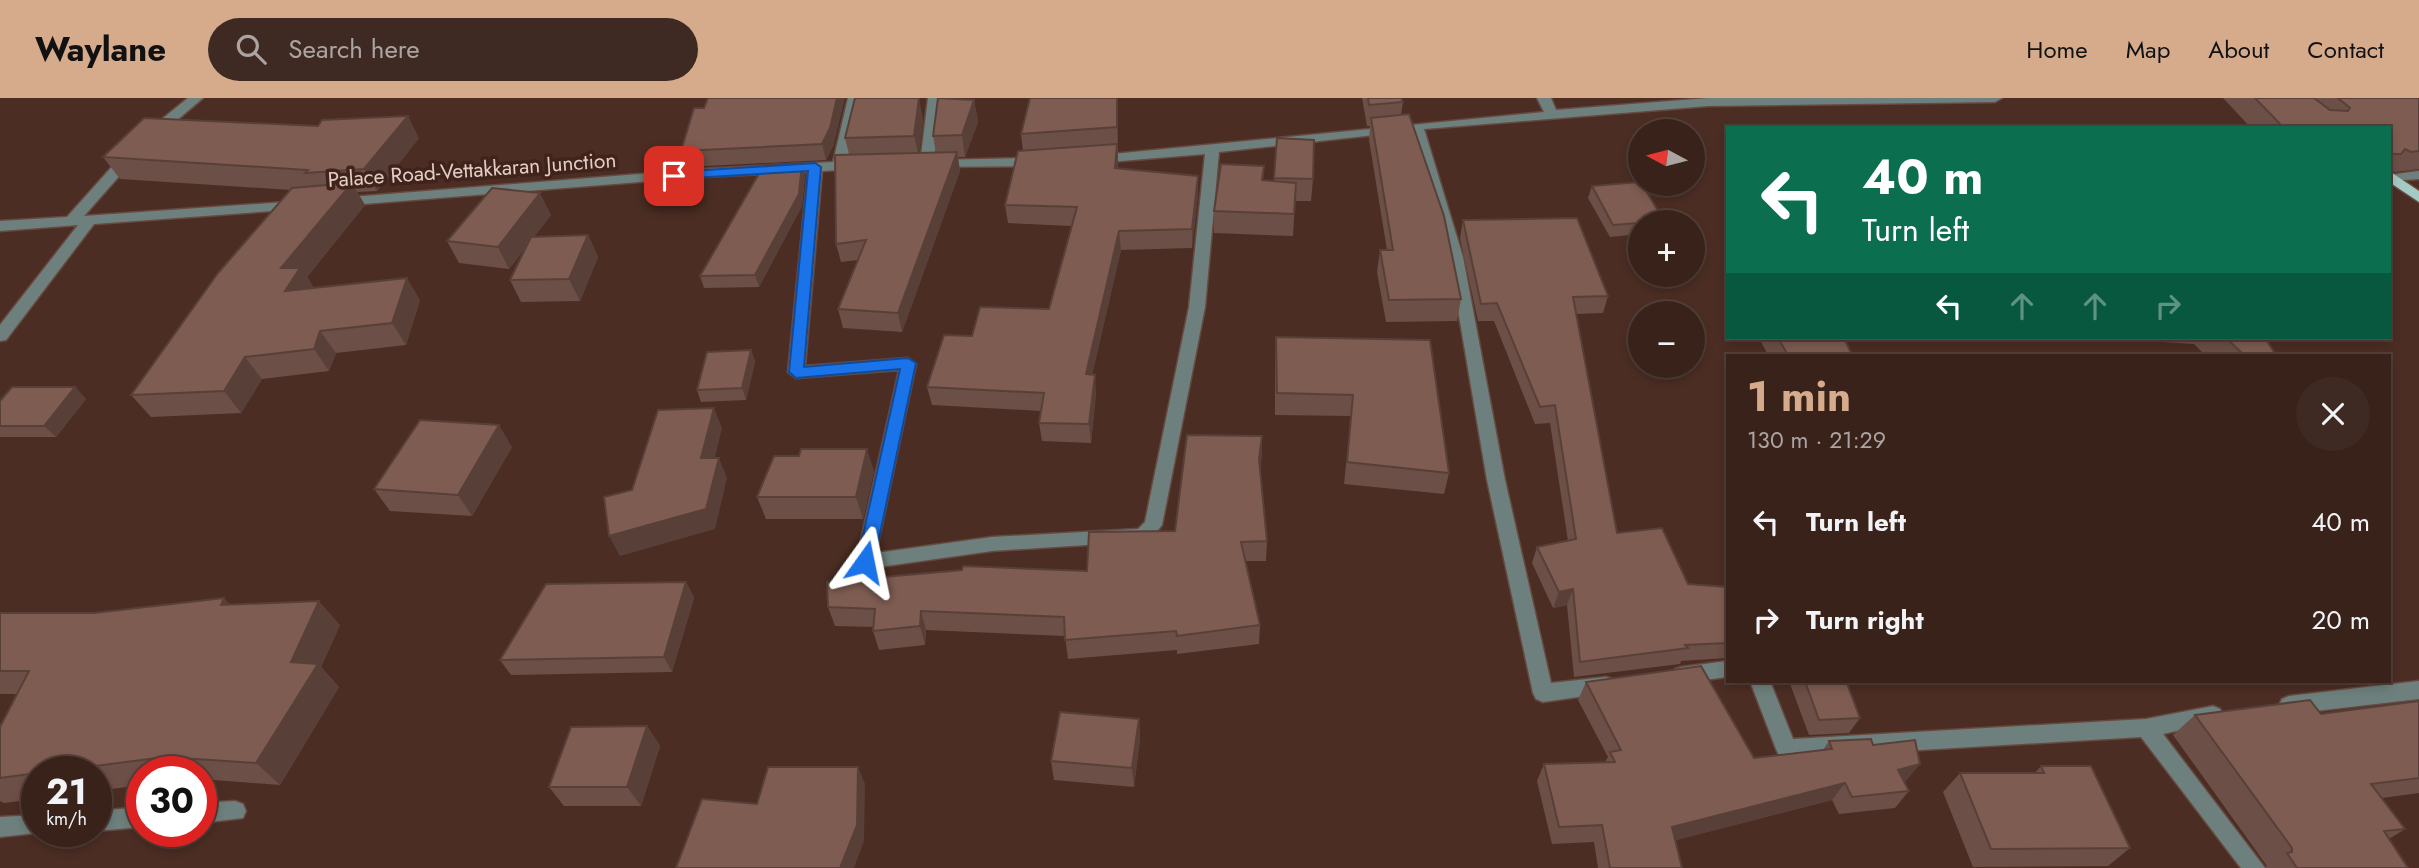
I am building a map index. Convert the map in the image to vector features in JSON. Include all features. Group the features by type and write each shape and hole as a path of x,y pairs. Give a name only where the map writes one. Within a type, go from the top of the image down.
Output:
{"main road":[{"path":"2391,177 2419,198"}],"street":[{"path":"70,222 127,158 196,98"},
{"path":"839,166 855,98"},
{"path":"935,98 921,164 1051,162"},
{"path":"1544,98 1552,115"},
{"path":"1078,160 1212,149 1416,126 1708,102 1995,98"},
{"path":"1416,126 1456,257 1496,480 1544,693 1622,683"},
{"path":"815,167 796,372 908,363 865,562 992,544 1143,536 1153,525 1197,307 1212,149"},
{"name":"Palace Road-Vettakkaran Junction","path":"0,226 815,167 877,165"},
{"path":"2391,177 2419,175"},
{"path":"0,336 89,221"},
{"path":"1662,678 1726,669"},
{"path":"1761,683 1786,749 2146,728 2239,711"},
{"path":"2266,708 2419,690"},
{"path":"2146,728 2253,868"},
{"path":"217,812 235,811"},
{"path":"0,827 21,826"}],"building":[{"path":"708,98 837,98 830,128 822,144 681,151 694,108 704,108"},
{"path":"855,98 919,98 914,136 845,138"},
{"path":"938,98 974,100 962,135 933,136"},
{"path":"1030,98 1117,98 1117,127 1021,134"},
{"path":"1368,98 1401,98 1403,102 1369,105"},
{"path":"2255,98 2314,98 2330,110 2348,111 2350,108 2338,98 2419,98 2419,151 2411,152 2405,149 2401,154 2391,154 2391,126 2282,126"},
{"path":"1409,114 1444,216 1461,299 1389,300 1380,250 1393,250 1371,118"},
{"path":"408,116 364,169 305,173 308,170 103,157 144,118 318,126 322,120"},
{"path":"1277,138 1314,140 1313,179 1274,178"},
{"path":"1117,144 1115,168 1198,176 1192,229 1119,231 1086,374 1095,375 1089,424 1039,423 1044,393 927,387 944,335 972,336 980,307 1049,309 1077,207 1005,205 1018,151"},
{"path":"957,152 898,313 838,309 866,240 836,244 835,155"},
{"path":"802,163 799,194 755,275 700,276 764,165"},
{"path":"1221,164 1264,166 1262,180 1296,183 1294,214 1214,211"},
{"path":"352,183 281,268 300,268 285,291 407,278 392,323 320,331 314,349 245,357 224,391 131,395 218,273 292,188"},
{"path":"1628,183 1628,196 1649,196 1657,210 1628,210 1628,224 1613,225 1592,186"},
{"path":"492,188 540,193 498,247 447,241"},
{"path":"1577,218 1608,296 1573,297 1617,533 1662,528 1688,584 1726,587 1726,643 1685,645 1688,648 1580,662 1573,589 1559,592 1537,547 1576,539 1555,405 1540,407 1497,303 1481,304 1463,220"},
{"path":"588,235 569,279 510,280 531,237"},
{"path":"1276,337 1430,340 1449,473 1347,462 1353,395 1277,393"},
{"path":"1779,340 1845,340 1852,354 1787,354"},
{"path":"2228,340 2266,340 2275,354 2243,354"},
{"path":"751,350 742,388 697,390 707,352"},
{"path":"12,387 75,387 44,426 0,426 0,401"},
{"path":"714,408 701,458 719,458 706,509 609,536 604,497 632,490 658,410"},
{"path":"420,420 499,425 458,495 374,489"},
{"path":"1187,435 1262,436 1259,459 1267,541 1241,542 1260,625 1177,636 1176,631 1065,640 1064,617 921,611 920,626 873,631 875,609 828,607 827,582 962,570 963,566 1087,571 1089,532 1175,531"},
{"path":"801,449 867,449 856,497 757,497 774,456 799,456"},
{"path":"686,582 664,657 500,660 546,584"},
{"path":"224,598 221,605 319,601 291,662 318,664 256,763 217,760 217,756 126,756 126,762 112,764 112,756 21,756 21,775 0,778 0,727 29,671 0,671 0,613 94,613"},
{"path":"1701,666 1754,758 1832,749 1829,741 1871,739 1873,745 1915,740 1920,764 1898,770 1909,791 1852,797 1845,783 1672,827 1682,868 1610,868 1602,825 1559,827 1544,764 1615,762 1610,752 1621,750 1586,682"},
{"path":"1806,683 1847,683 1860,718 1819,720"},
{"path":"2310,700 2321,714 2419,701 2419,778 2371,784 2405,829 2384,831 2408,868 2297,868 2287,853 2292,852 2292,848 2195,715"},
{"path":"1060,712 1139,719 1132,768 1051,761"},
{"path":"647,726 627,787 549,787 571,727"},
{"path":"2041,766 2091,766 2130,848 1991,849 1960,773 2044,773"},
{"path":"768,767 858,767 857,825 840,868 676,868 702,799 757,804"}],"route":[{"path":"674,176 815,167 796,372 908,363 865,562"}]}
